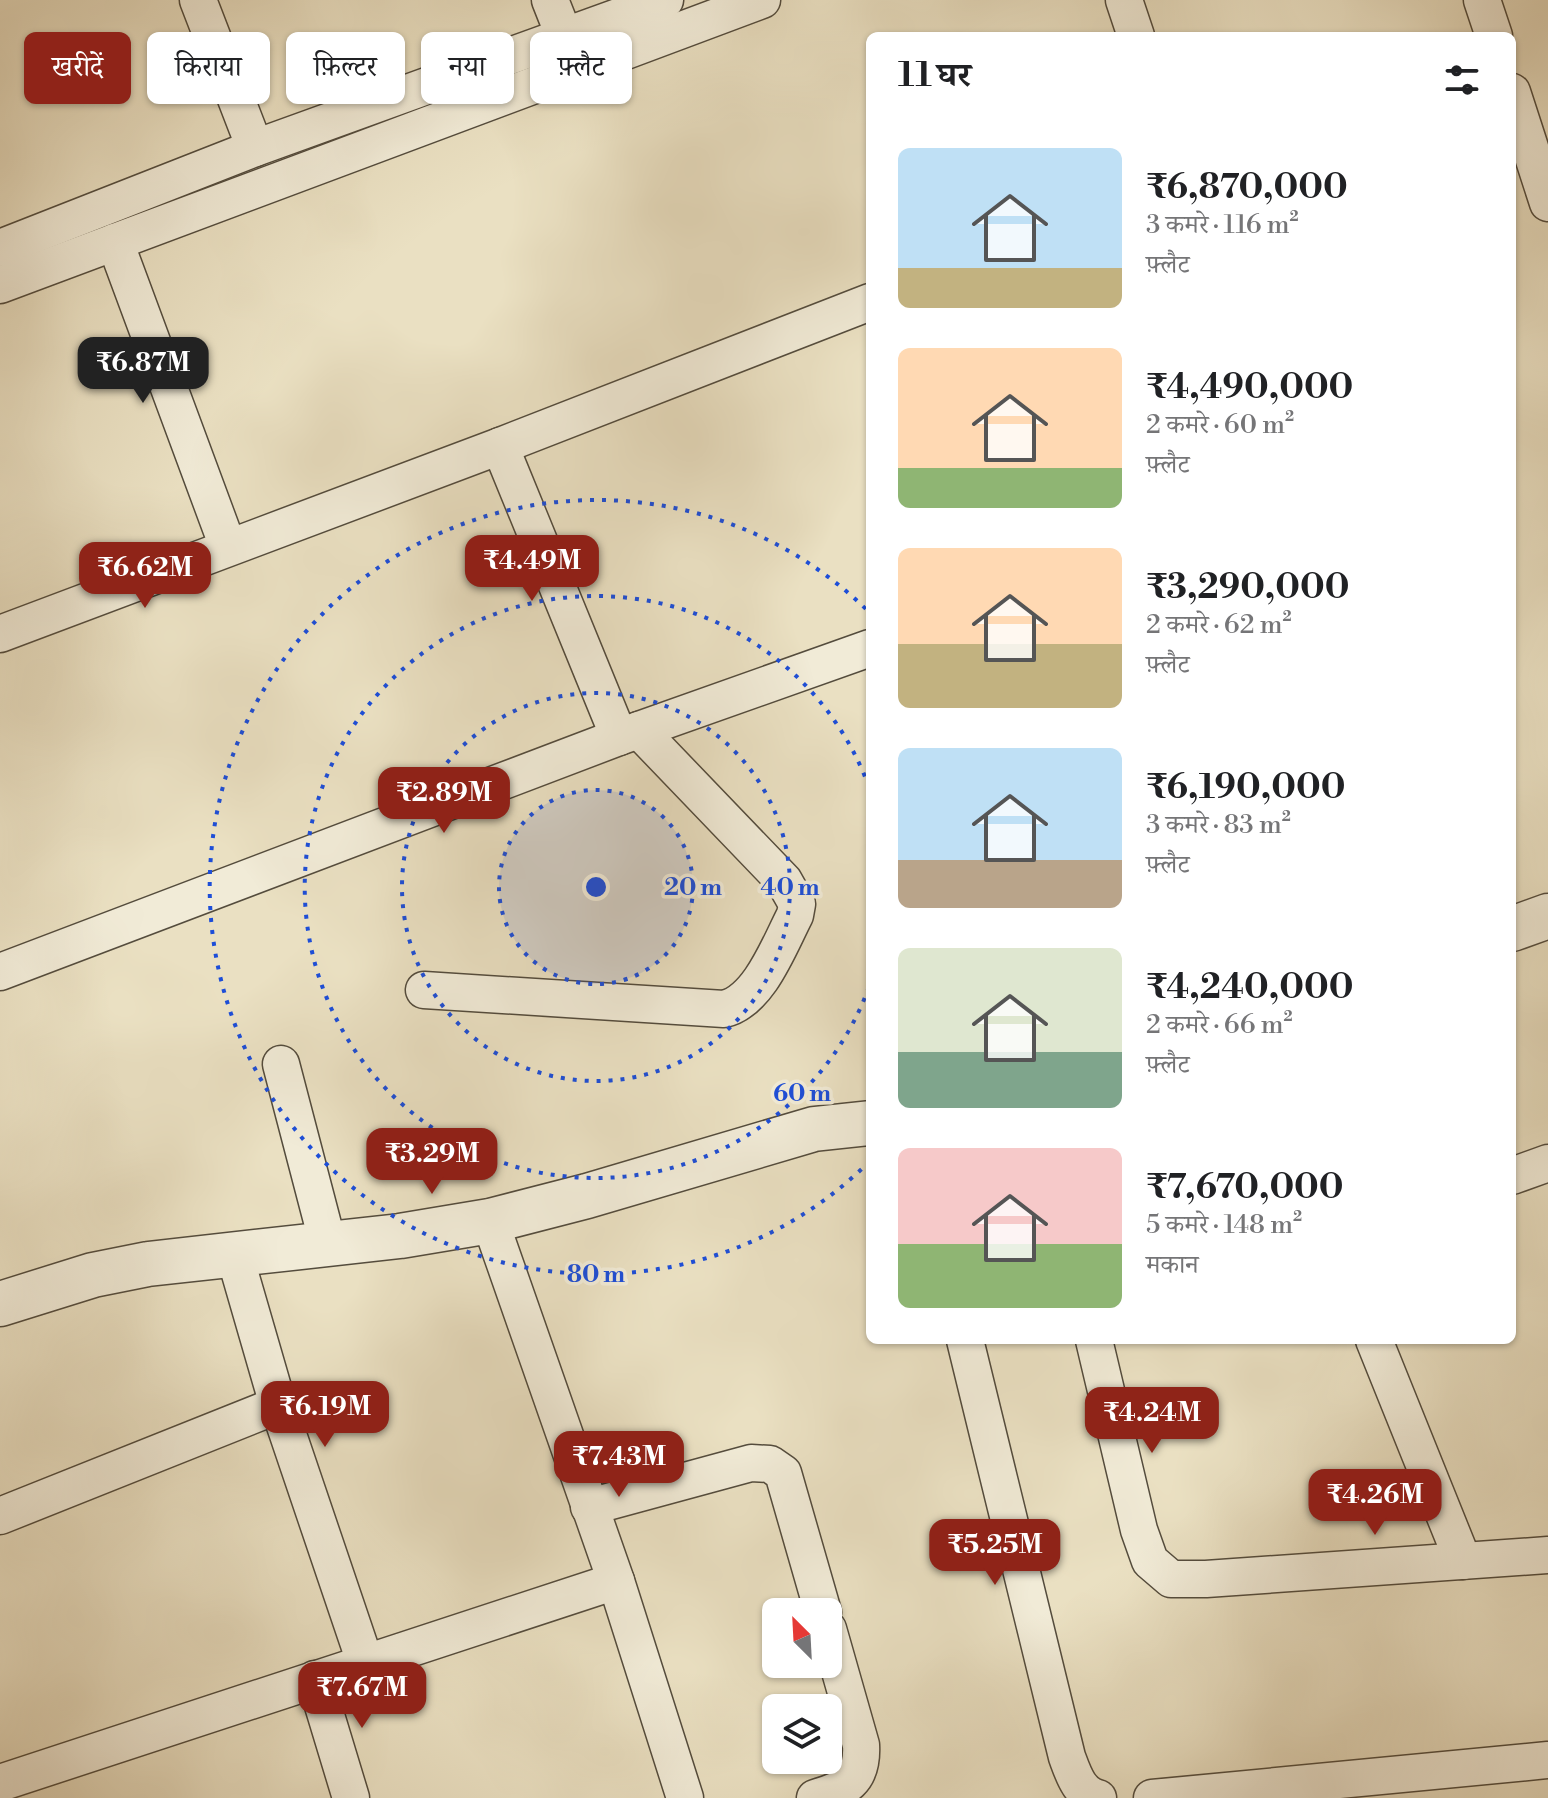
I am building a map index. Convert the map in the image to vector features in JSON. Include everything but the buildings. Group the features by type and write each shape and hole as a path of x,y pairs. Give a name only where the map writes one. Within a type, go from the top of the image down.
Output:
{"street":[{"path":"198,0 255,148"},
{"path":"550,0 563,32"},
{"path":"581,32 665,0"},
{"path":"0,285 762,0"},
{"path":"1124,0 1135,32"},
{"path":"1482,0 1493,32"},
{"path":"0,248 255,148 530,50"},
{"path":"1516,104 1548,203"},
{"path":"115,242 228,547"},
{"path":"0,634 500,446 866,304"},
{"path":"424,990 724,1009 735,1007 753,992 795,915 797,904 784,881 629,734 500,446"},
{"path":"0,972 629,734 866,649"},
{"path":"1516,896 1548,884"},
{"path":"1516,928 1548,916"},
{"path":"281,1064 328,1244"},
{"path":"0,1304 93,1275 234,1253 400,1236 490,1221 587,1196 814,1129 866,1123"},
{"path":"490,1221 616,1581 685,1798"},
{"path":"234,1253 278,1405 365,1662"},
{"path":"966,1344 1067,1757 1076,1782 1093,1798"},
{"path":"1095,1344 1139,1530 1150,1561 1171,1579 1548,1555"},
{"path":"1376,1344 1463,1561"},
{"path":"0,1516 278,1405"},
{"path":"589,1507 751,1463 770,1464 783,1473 819,1598"},
{"path":"0,1783 616,1581"},
{"path":"830,1796 856,1778 862,1762 841,1678"},
{"path":"315,1679 351,1798"},
{"path":"1152,1798 1263,1793 1548,1760"}]}
